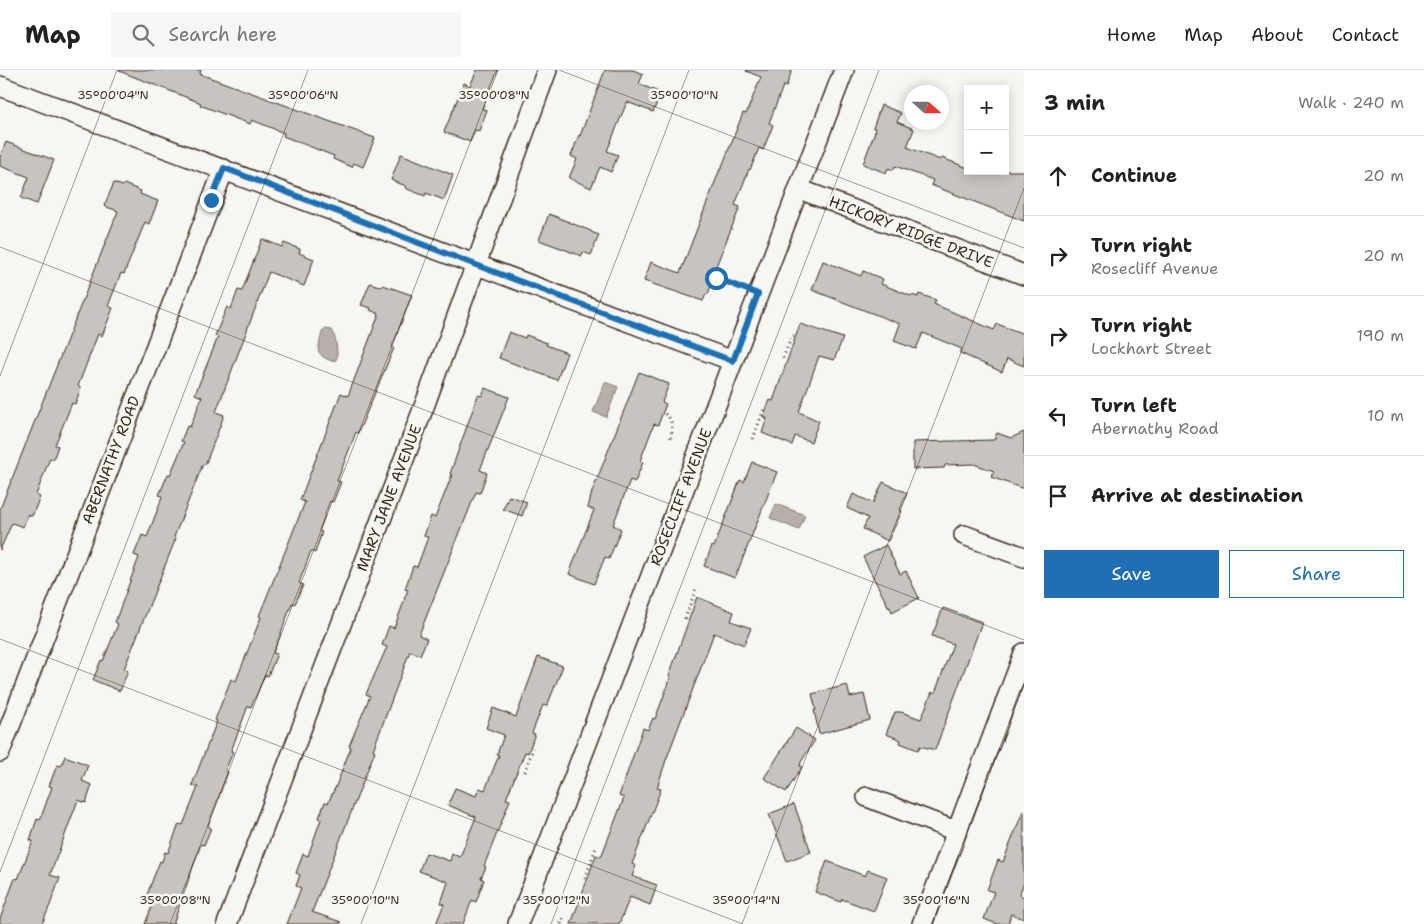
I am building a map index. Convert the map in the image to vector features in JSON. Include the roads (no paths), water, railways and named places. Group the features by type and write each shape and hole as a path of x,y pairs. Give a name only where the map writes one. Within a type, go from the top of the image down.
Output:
{"street":[{"name":"MARY JANE AVENUE","path":"227,924 476,265 547,70"},
{"name":"ROSECLIFF AVENUE","path":"518,924 844,70"},
{"path":"0,86 224,168 733,361"},
{"name":"ABERNATHY ROAD","path":"0,752 224,168"},
{"name":"HICKORY RIDGE DRIVE","path":"799,189 1024,275"},
{"path":"964,535 1024,557"},
{"path":"922,924 1024,653"},
{"path":"867,797 956,831"}]}
